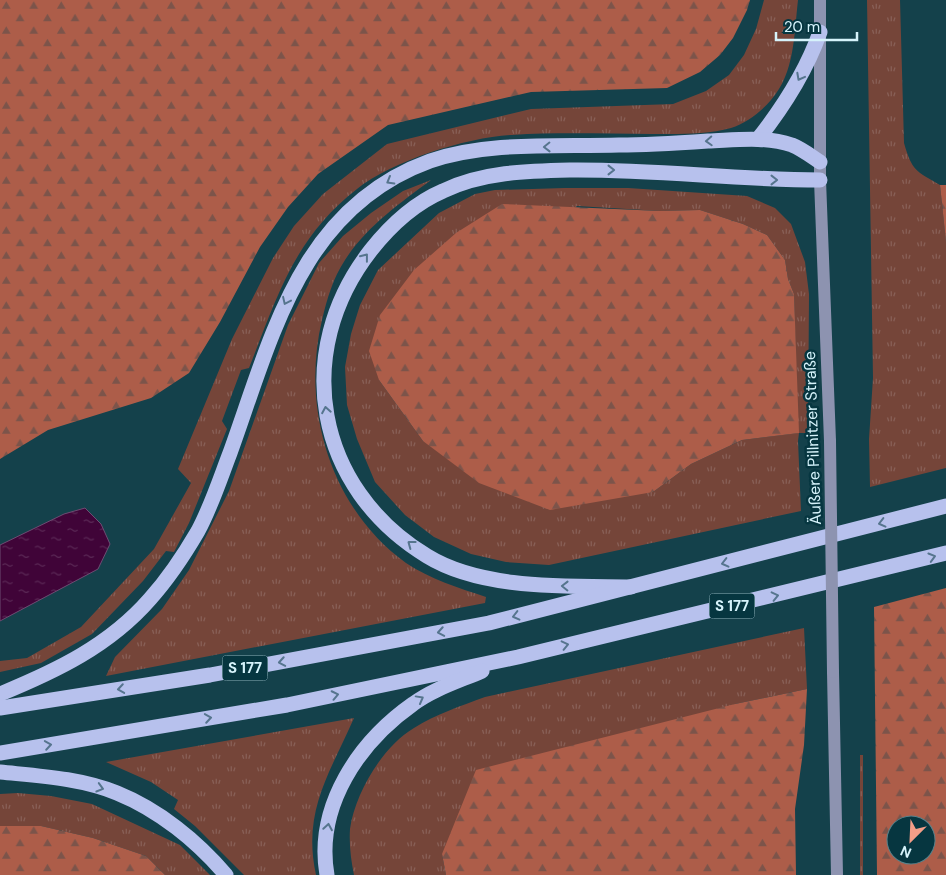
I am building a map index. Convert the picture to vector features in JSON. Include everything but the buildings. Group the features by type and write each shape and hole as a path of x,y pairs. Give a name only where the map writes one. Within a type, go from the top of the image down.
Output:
{"highway":[{"path":"758,139 797,84 811,57 820,32"},
{"path":"0,694 58,670 93,650 125,625 150,599 175,566 199,529 218,484 281,312 313,250 336,223 360,200 390,180 431,161 471,152 510,148 643,145 758,139 792,145 820,162"},
{"path":"631,587 552,585 479,576 457,570 427,556 375,514 356,490 332,437 325,408 322,378 328,342 339,306 354,272 380,239 408,212 441,192 466,182 492,176 528,172 616,170 766,180 820,180"},
{"name":"S 177","path":"0,708 210,675 489,623 946,506"},
{"name":"S 177","path":"0,753 287,705 518,656 946,553"},
{"path":"327,875 326,843 330,814 340,787 367,744 387,723 414,702 518,656"},
{"path":"0,772 51,777 116,793 161,817 189,838 226,875"}],"main road":[{"name":"Äußere Pillnitzer Straße","path":"820,0 820,180 830,440 837,875"}],"green space":[{"path":"0,0 750,0 733,38 720,55 700,72 667,88 531,92 388,125 318,174 288,207 260,247 220,322 189,373 151,398 48,430 0,459"},
{"path":"764,0 798,0 792,53 785,78 779,89 763,109 742,123 731,128 692,134 565,133 512,135 474,140 431,152 390,169 357,189 335,208 317,228 290,270 249,368 241,370 222,421 227,429 189,523 174,552 166,551 143,581 92,634 41,663 0,672 0,661 27,658 81,627 154,549 191,483 178,469 232,339 273,258 294,226 323,194 387,144 531,109 673,104 706,91 729,75 744,55 756,29"},
{"path":"867,0 900,0 904,143 916,169 940,185 946,242 946,468 870,487 869,439 873,378"},
{"path":"431,180 373,226 353,248 337,274 324,312 316,353 319,421 328,454 340,485 358,514 380,540 415,569 445,583 486,597 485,603 106,676 115,657 162,609 189,570 229,491 288,325 319,263 343,236 371,213 403,191"},
{"path":"940,185 946,185 946,242"},
{"path":"628,188 747,196 775,208 791,224 805,262 809,294 808,433 799,433 798,441 801,511 549,565 506,562 471,554 434,537 405,515 375,482 357,439 347,405 345,367 351,334 360,305 378,270 439,213 475,194 495,190","holes":["577,206 660,211 700,210 743,224 767,235 785,260 788,279 794,294 798,433 742,440 691,464 653,492 423,441 379,380"]},
{"path":"502,204 660,211 700,210 743,224 767,235 785,260 788,279 794,294 799,433 742,440 691,464 653,492 550,510 479,483 423,441 379,380 369,351 380,315 414,270 456,233"},
{"path":"946,588 946,875 877,875 874,607"},
{"path":"804,628 807,689 735,704 442,854 446,875 354,875 350,852 350,829 364,786 381,758 392,746 422,723 485,697"},
{"path":"807,689 804,745 795,809 796,875 446,875 442,854 476,770 735,704"},
{"path":"354,718 328,775 316,812 313,831 313,852 316,875 244,875 195,826 174,809 178,800 151,782 106,762"},
{"path":"860,755 863,755 863,875 860,875"},
{"path":"18,793 51,796 92,804 180,845 210,875 165,875 146,856 93,838 41,826 0,826 0,794"},
{"path":"0,826 41,826 93,838 146,856 165,875 0,875"}],"water":[{"path":"85,508 101,524 110,544 98,569 0,621 0,545 64,514"}]}
